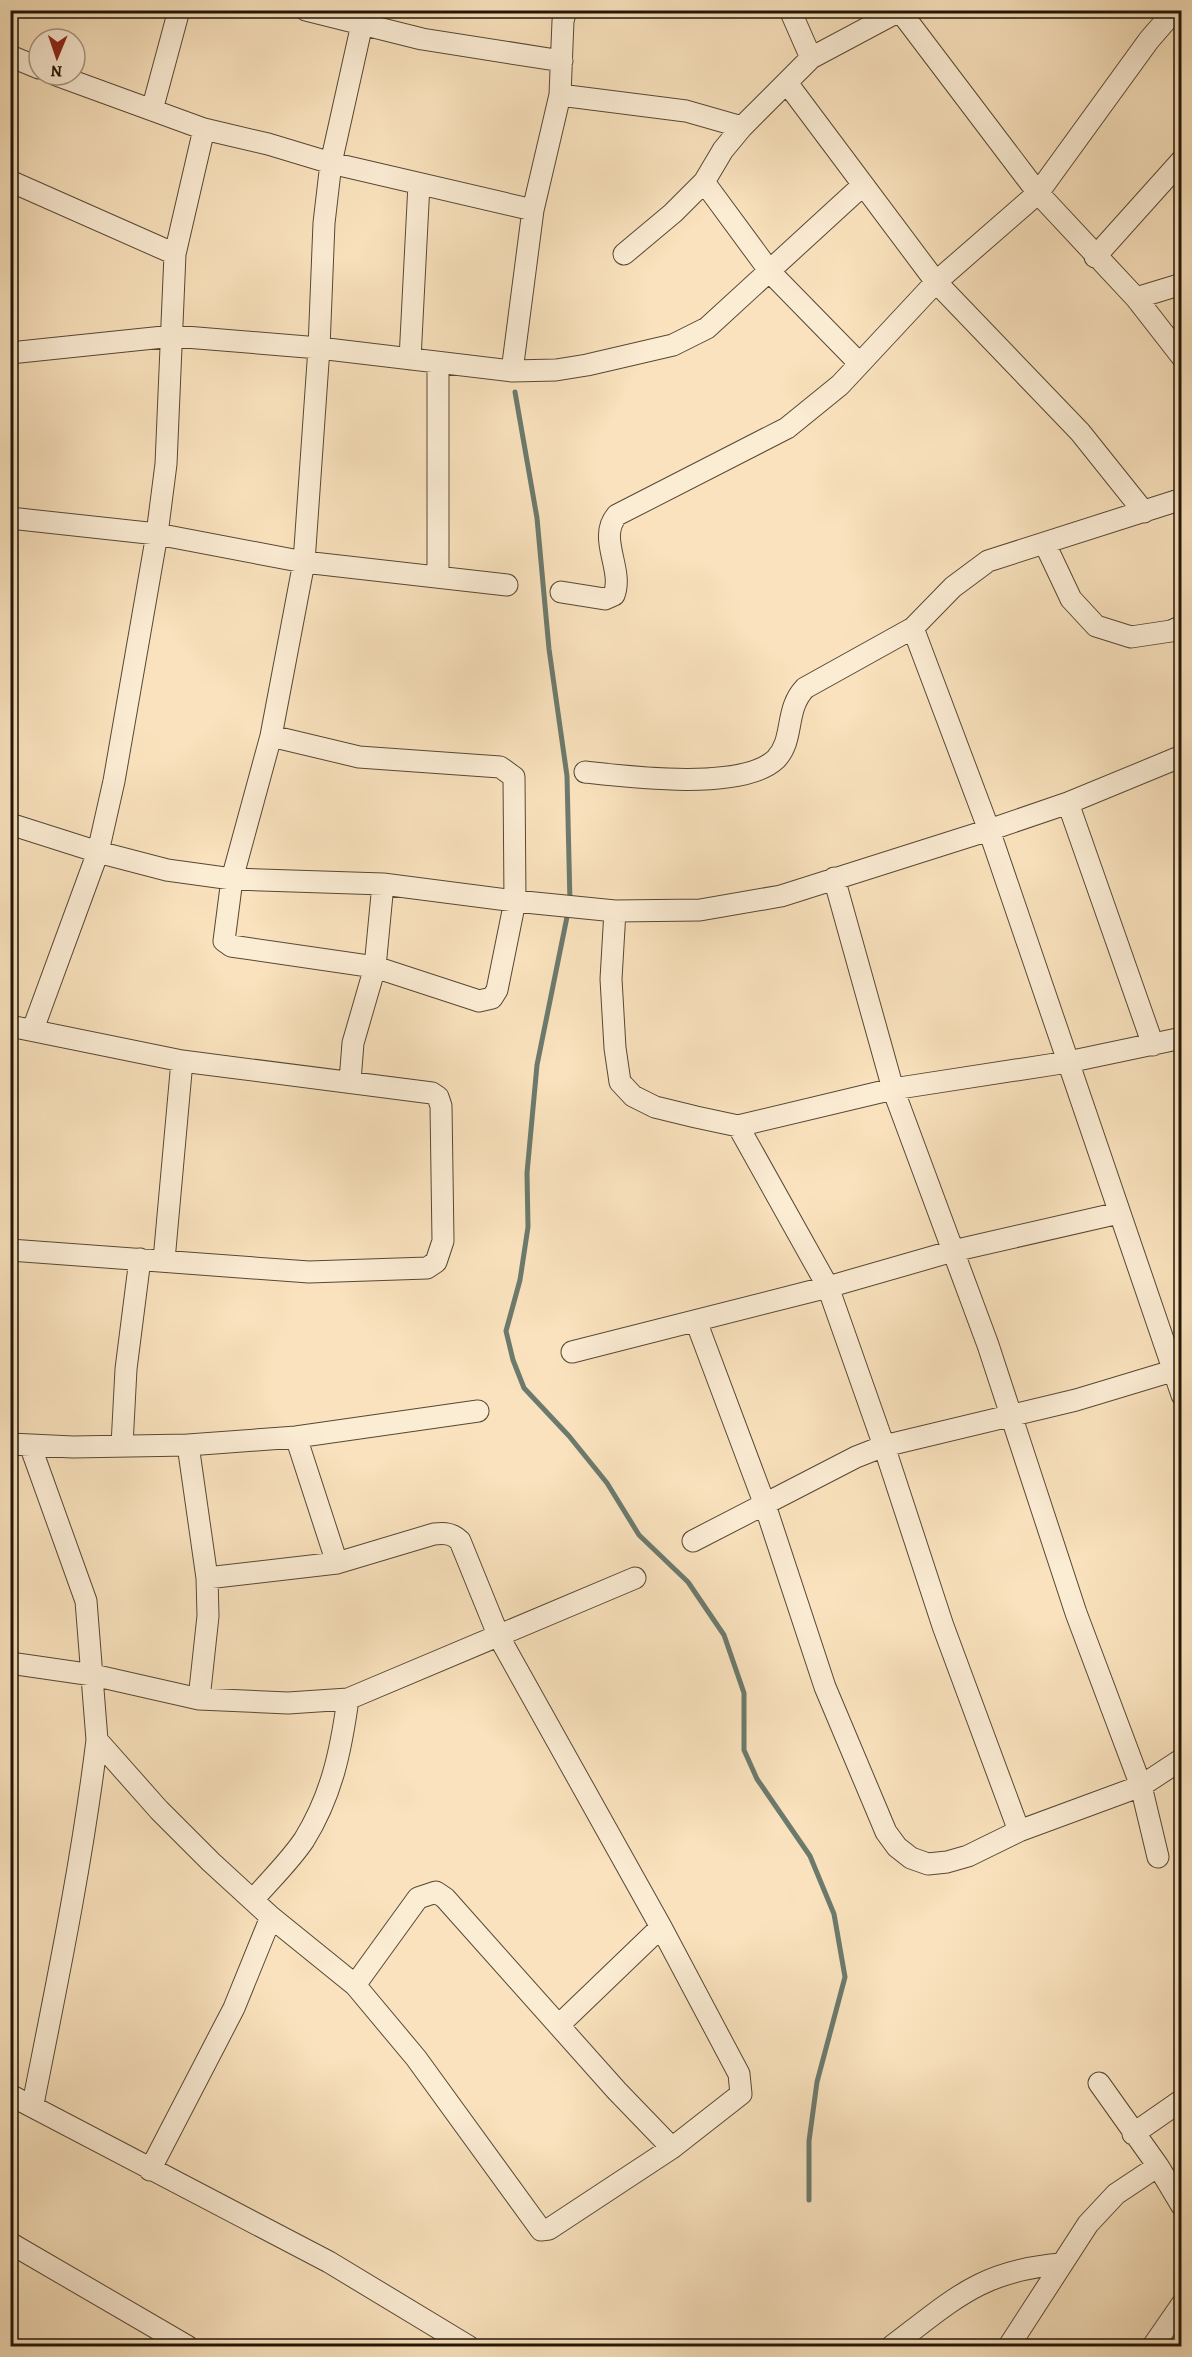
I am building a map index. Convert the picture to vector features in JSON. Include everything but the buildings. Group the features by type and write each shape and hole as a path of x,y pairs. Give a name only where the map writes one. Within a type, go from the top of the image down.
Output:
{"street":[{"path":"152,110 179,10"},
{"path":"306,10 422,39 562,61"},
{"path":"512,371 533,210 560,95 566,10"},
{"path":"790,10 811,58"},
{"path":"561,592 605,599 614,595 618,585 609,533 610,523 617,515 787,428 840,385 936,282 1038,194 1149,40 1175,10"},
{"path":"624,254 673,213 704,182 723,150 742,127 811,58 901,11 1038,194 1136,298 1182,357"},
{"path":"271,736 358,757 500,767 508,771 515,784 515,901 497,990 492,998 479,1001 375,967 227,944 224,930 232,879 271,736 304,562 319,348 324,223 331,163 362,24"},
{"path":"10,56 27,63"},
{"path":"788,83 936,282 1080,432 1144,512"},
{"path":"87,86 204,129 268,144 331,163 533,210"},
{"path":"560,95 686,111 742,127"},
{"path":"33,1029 98,852 118,758 157,534 166,464 175,254 204,129"},
{"path":"1095,257 1182,160"},
{"path":"10,181 175,254"},
{"path":"704,182 771,273 859,363"},
{"path":"410,359 419,184"},
{"path":"10,353 173,336 319,348 512,371 556,370 587,365 673,345 707,328 771,273 862,185"},
{"path":"1136,298 1182,284"},
{"path":"438,363 438,577"},
{"path":"585,772 665,779 708,778 751,772 765,767 776,758 783,747 788,735 795,698 805,688 913,628 952,587 988,561 1182,500"},
{"path":"10,518 157,534 304,562 507,585"},
{"path":"1046,544 1071,599 1095,626 1131,637 1171,632 1182,626"},
{"path":"913,628 988,830 1119,1213 1177,1369 1182,1395"},
{"path":"10,824 98,852 167,870 232,879 383,884 515,901 615,910 669,912 731,906 782,896 1068,803 1182,756"},
{"path":"1068,803 1153,1045"},
{"path":"834,878 893,1089 1011,1414 1076,1613 1140,1786 1158,1857"},
{"path":"350,1081 353,1043 375,967 383,884"},
{"path":"615,910 611,980 615,1048 620,1082 633,1096 656,1107 738,1126 893,1089 1068,1062 1182,1038"},
{"path":"10,1026 33,1029 86,1044 182,1061 432,1093 438,1097 441,1106 443,1241 436,1263 427,1268 309,1272 10,1250"},
{"path":"164,1260 182,1061"},
{"path":"738,1126 828,1287 884,1446 942,1626 1019,1831"},
{"path":"572,1352 828,1287 953,1251 1119,1213"},
{"path":"122,1445 126,1369 140,1259"},
{"path":"696,1321 765,1505 825,1688 886,1832 897,1848 910,1858 928,1864 968,1856 1019,1831 1140,1786 1182,1759"},
{"path":"693,1541 856,1456 884,1446 1076,1400 1177,1369"},
{"path":"33,2104 76,1885 97,1740 86,1601 20,1445 188,1445 296,1437 478,1411"},
{"path":"296,1437 337,1563"},
{"path":"188,1445 207,1578 208,1616 199,1699"},
{"path":"97,1740 159,1810 253,1900 355,1985 416,2058 541,2230 549,2229 672,2148 741,2094 742,2085 739,2074 661,1927 500,1637 460,1541 454,1535 434,1534 337,1563 207,1578"},
{"path":"10,1663 93,1675 199,1699 288,1703 348,1699 500,1637 635,1578"},
{"path":"253,1900 303,1841 326,1798 342,1750 348,1699"},
{"path":"355,1985 418,1898 436,1892 445,1898 672,2148"},
{"path":"150,2170 234,2008 271,1917"},
{"path":"559,2025 661,1927"},
{"path":"1099,2083 1132,2134 1158,2166 1182,2206"},
{"path":"10,2095 33,2104 150,2170 329,2262 468,2346"},
{"path":"1132,2134 1182,2100"},
{"path":"1009,2346 1088,2224 1104,2205 1158,2166"},
{"path":"10,2243 179,2345"},
{"path":"892,2346 968,2289 1002,2274 1032,2266 1062,2264"},
{"path":"1153,2346 1182,2304"}],"waterway":[{"path":"515,392 537,518 549,649 567,776 570,903"},
{"path":"568,912 537,1065 527,1173 528,1227 520,1280 506,1331 513,1360 524,1388 569,1436 607,1483 639,1535 688,1582 724,1635 744,1693 744,1750 757,1779 810,1856 834,1914 845,1977 817,2082 809,2141 809,2200"}]}
